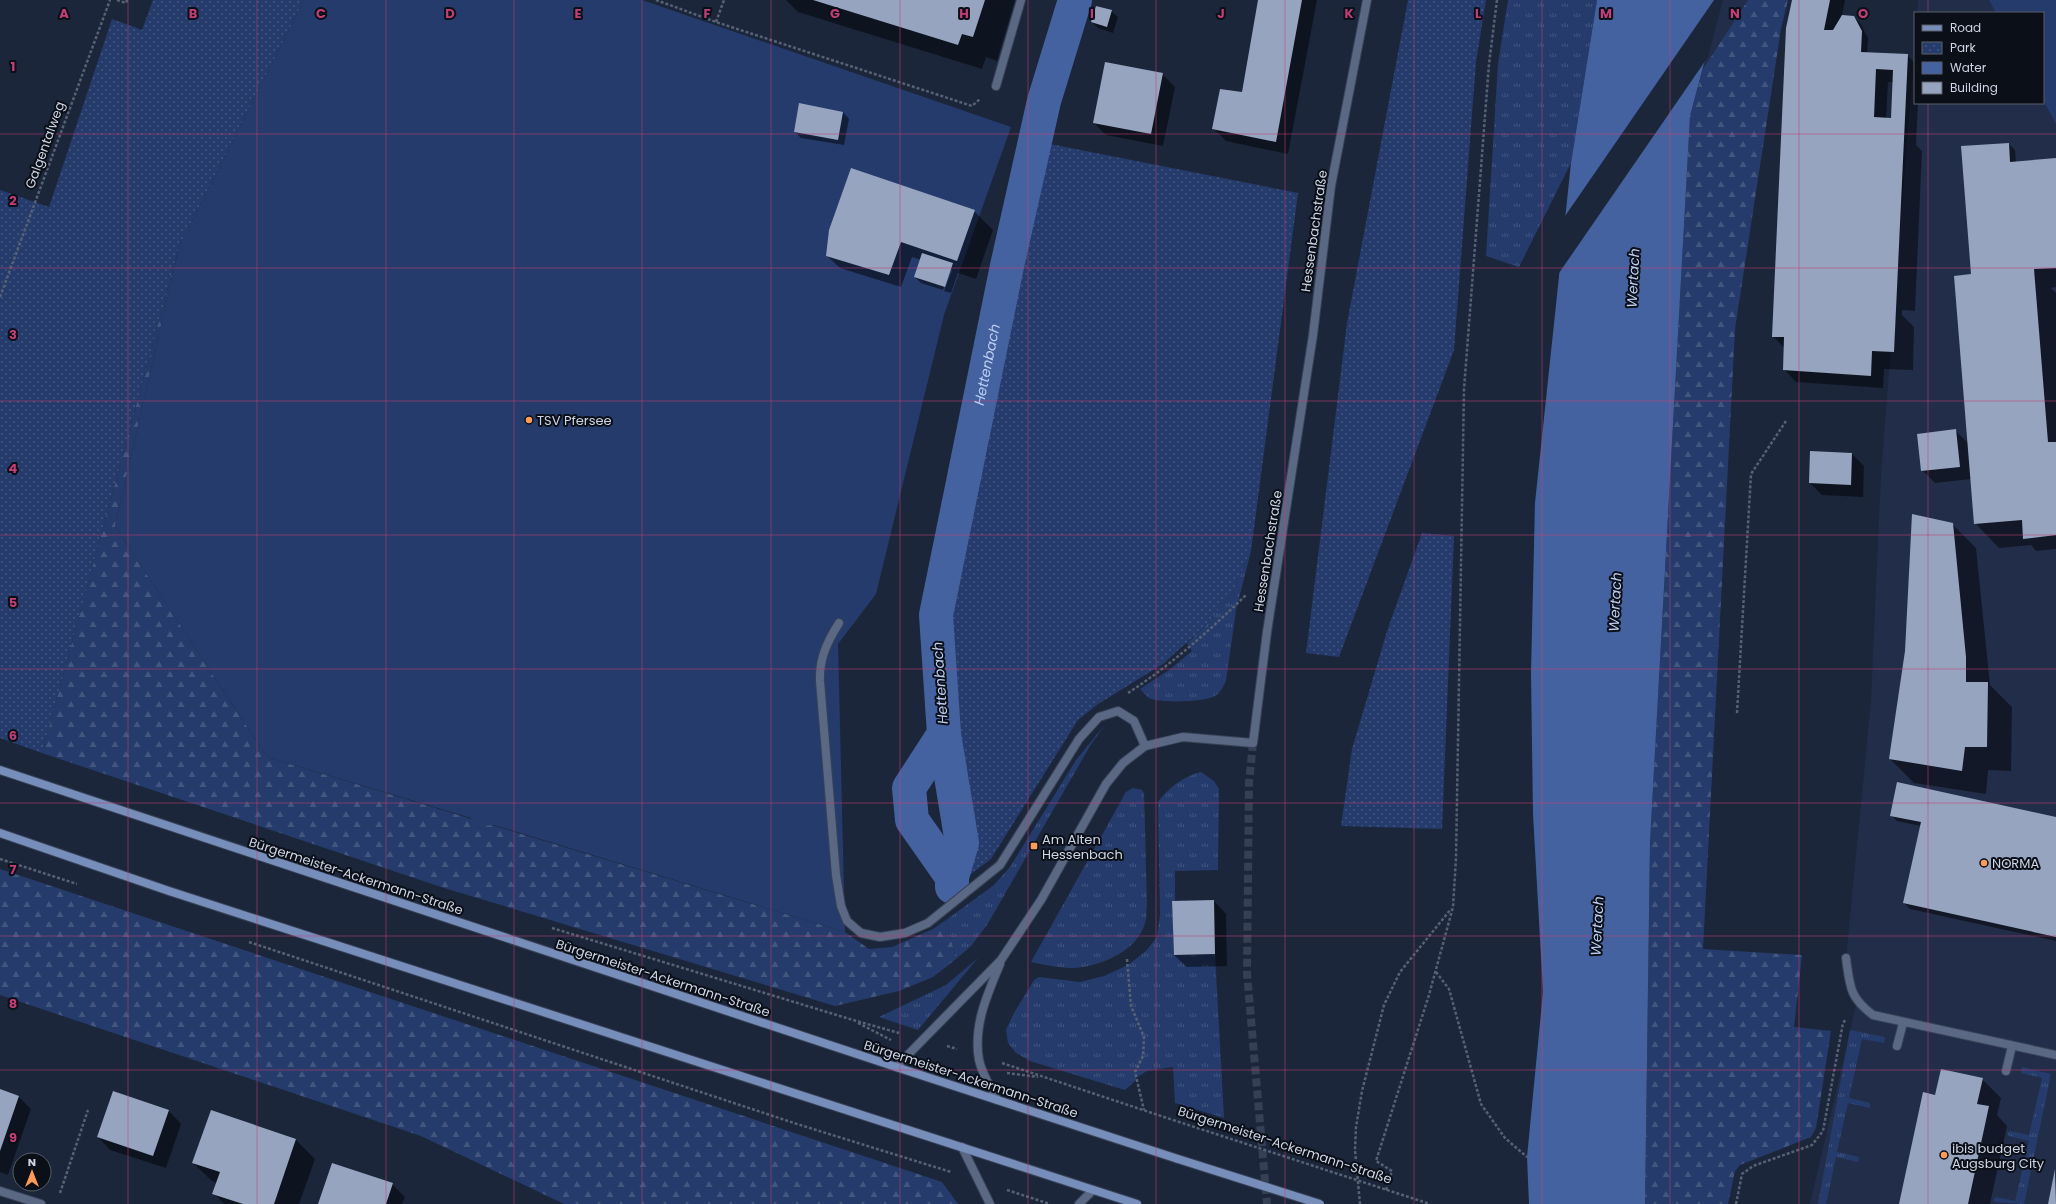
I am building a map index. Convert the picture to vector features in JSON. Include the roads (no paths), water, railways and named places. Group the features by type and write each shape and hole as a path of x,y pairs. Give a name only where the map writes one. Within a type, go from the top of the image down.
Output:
{"main road":[{"name":"Bürgermeister-Ackermann-Straße","path":"0,770 896,1067 1320,1204"},
{"path":"0,833 170,891 1137,1204"}],"street":[{"path":"996,86 1021,0"},
{"name":"Hessenbachstraße","path":"896,1067 1001,960 1041,900 1106,784 1123,763 1146,746 1183,737 1253,743 1267,632 1309,359 1331,186 1367,0"},
{"path":"839,623 824,651 819,665 820,681 836,874 840,900 848,921 861,933 880,937 905,933 928,923 1000,865 1079,739 1098,717 1118,711 1134,720 1146,746"},
{"path":"1846,958 1850,989 1859,1005 1873,1015 1903,1023 2056,1055"},
{"name":"Hessenbachstraße","path":"997,1100 979,1061 978,1029 985,1000 1001,960"},
{"path":"1897,1046 1903,1023"},
{"path":"2006,1071 2012,1046"},
{"path":"962,1147 990,1204"},
{"path":"1079,1204 1094,1190"},
{"path":"0,1191 40,1204"}],"water":[{"name":"Wertach","path":"1597,0 1721,0 1690,116 1650,842 1645,1204 1529,1204 1527,1157 1543,992 1533,814 1531,673 1535,503 1571,163"}],"waterway":[{"name":"Hettenbach","path":"952,877 912,820 909,788 944,734 936,615 1007,266 1044,101 1075,0"},
{"name":"Hettenbach","path":"944,734 962,843 952,877 952,887"}],"tunnel":[{"path":"1253,743 1249,783 1247,973 1267,1204"}],"place":[{"name":"TSV Pfersee","path":"529,420"},
{"name":"Am Alten Hessenbach","path":"1034,846"},
{"name":"NORMA","path":"1984,863"},
{"name":"ibis budget Augsburg City","path":"1944,1155"}]}
